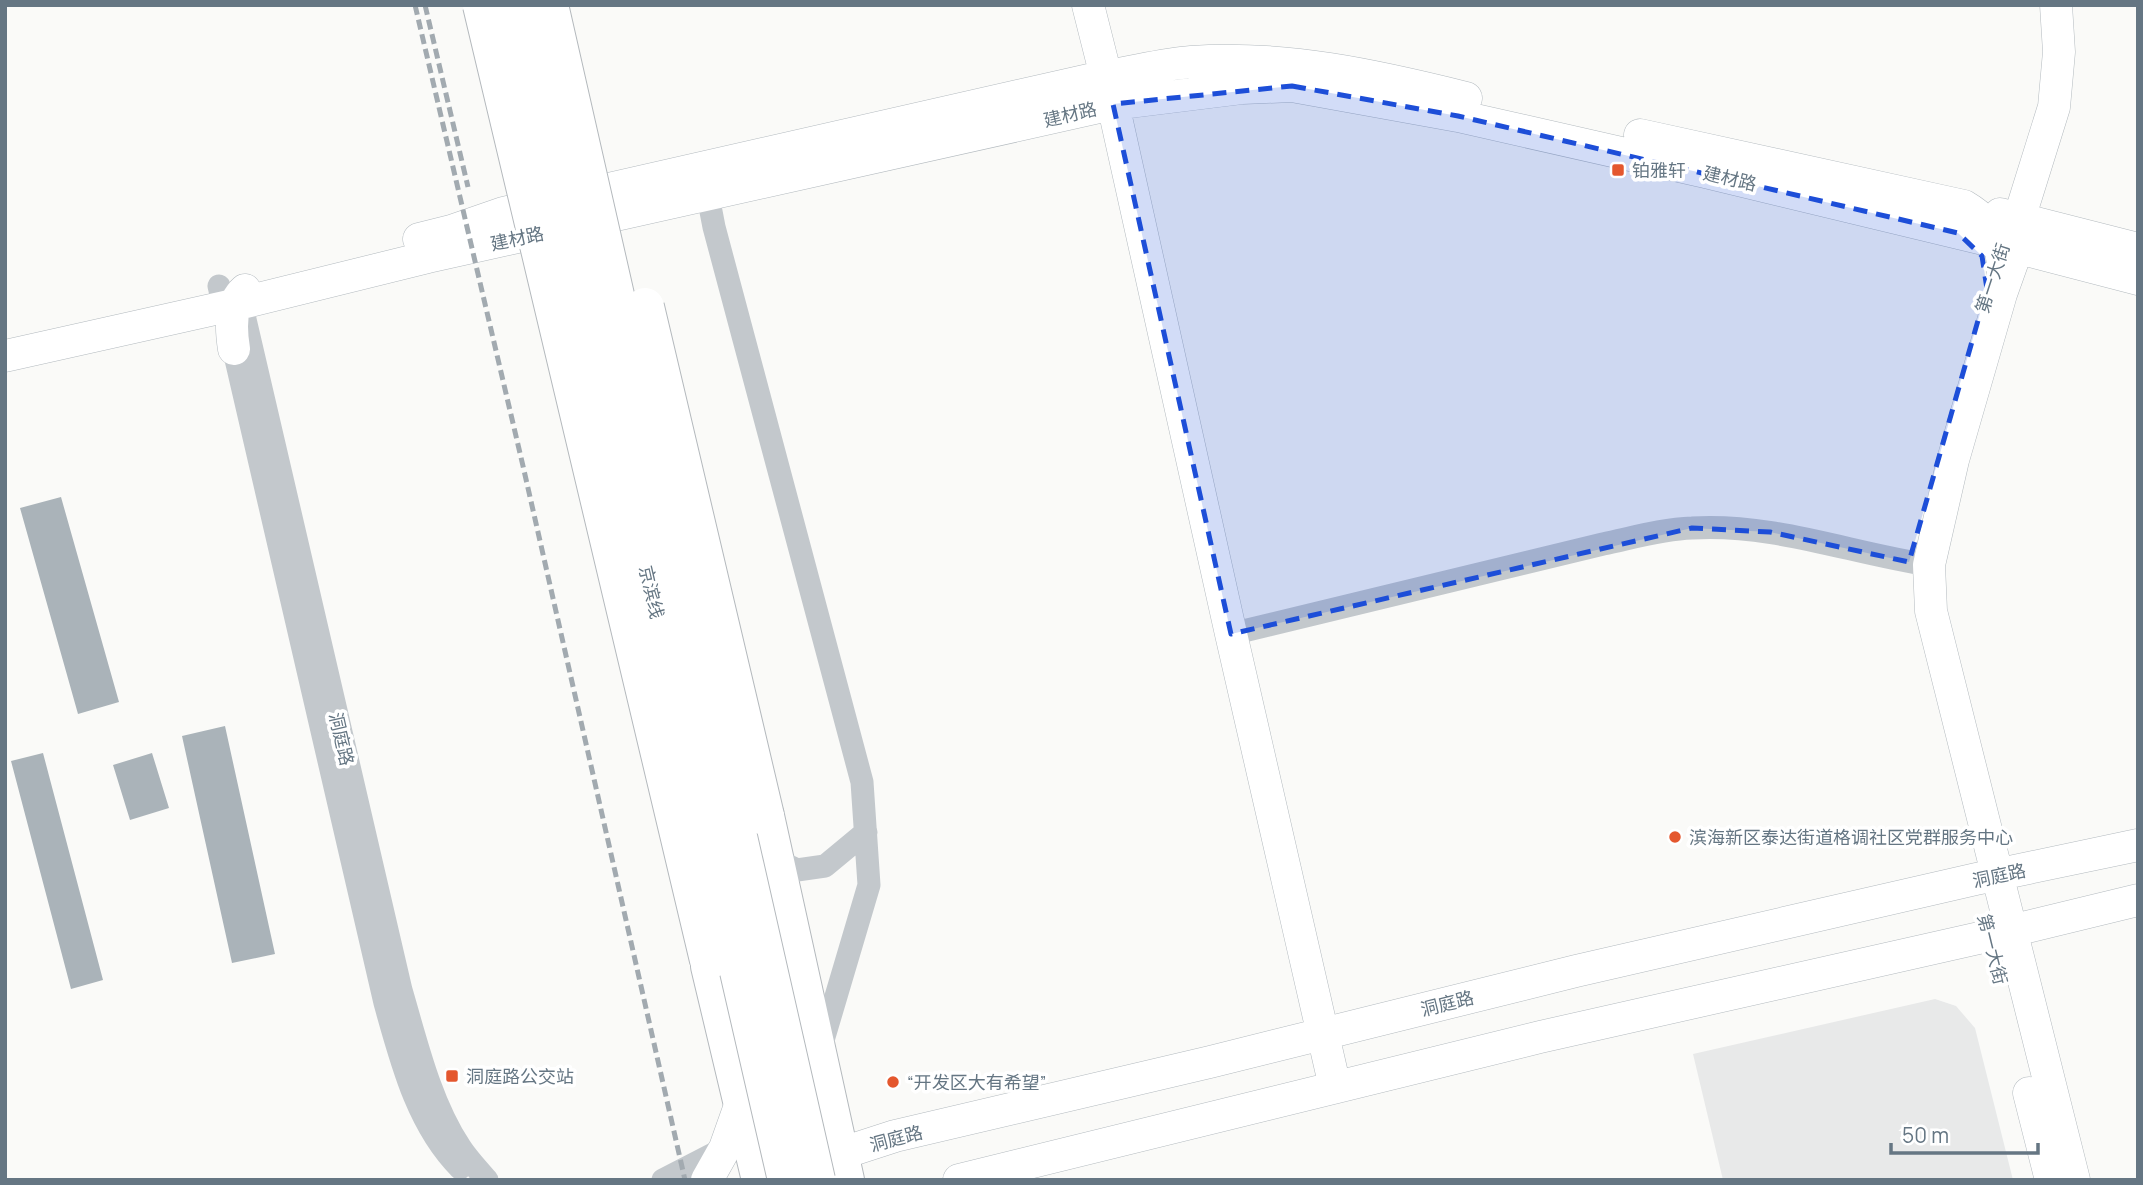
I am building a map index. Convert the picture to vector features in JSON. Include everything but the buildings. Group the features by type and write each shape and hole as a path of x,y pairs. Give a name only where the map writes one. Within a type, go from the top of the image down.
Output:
{"highway":[{"path":"482,5 760,1180"},
{"name":"京滨线","path":"515,5 538,94 787,1180"},
{"name":"京滨线","path":"548,5 834,1171"},
{"path":"570,5 633,255 776,860 818,1057 834,1171"}],"street":[{"path":"1088,5 1335,1087"},
{"path":"1994,291 2054,107 2059,52 2056,5"},
{"path":"243,350 257,314 283,282 503,213 1109,90 1190,62 1281,63 1387,78 1504,108 1700,148 1961,220 2138,279"},
{"name":"建材路","path":"5,356 283,282 428,257 708,196 1109,90"},
{"path":"708,196 862,782 869,885 818,1057"},
{"path":"1961,220 1982,256 1994,291"},
{"path":"2012,237 2138,249"},
{"name":"第一大街","path":"1994,291 1953,460 1919,564 1914,618 2000,933 2050,1180"},
{"path":"5,337 233,296 232,325 243,350"},
{"name":"洞庭路","path":"243,350 365,921 396,1043 410,1083 434,1136 450,1158 472,1180"},
{"name":"洞庭路","path":"243,350 401,990 419,1052 449,1127 460,1147 487,1180"},
{"path":"1231,634 1614,542 1692,527 1770,532 1919,564"},
{"path":"776,860 797,870 825,866 866,832"},
{"name":"洞庭路","path":"760,1180 834,1171 895,1136 1576,971 2138,845"},
{"path":"959,1180 1540,1037 2138,900"},
{"name":"第一大街","path":"2000,933 2074,1180"},
{"path":"707,1180 725,1148 742,1100"},
{"path":"663,1180 725,1148"}],"highlighted area":[{"path":"1292,86 1458,116 1958,233 1982,256 1987,289 1909,562 1770,532 1692,528 1231,634 1113,104"}],"shaded area":[{"path":"1935,999 1956,1006 1975,1028 2013,1180 1723,1180 1693,1054"}],"railway":[{"path":"415,5 685,1180"},
{"path":"425,5 468,187"}],"place":[{"name":"铂雅轩","path":"1618,170"},
{"name":"滨海新区泰达街道格调社区党群服务中心","path":"1675,837"},
{"name":"洞庭路公交站","path":"452,1076"},
{"name":"“开发区大有希望”","path":"893,1082"}]}
